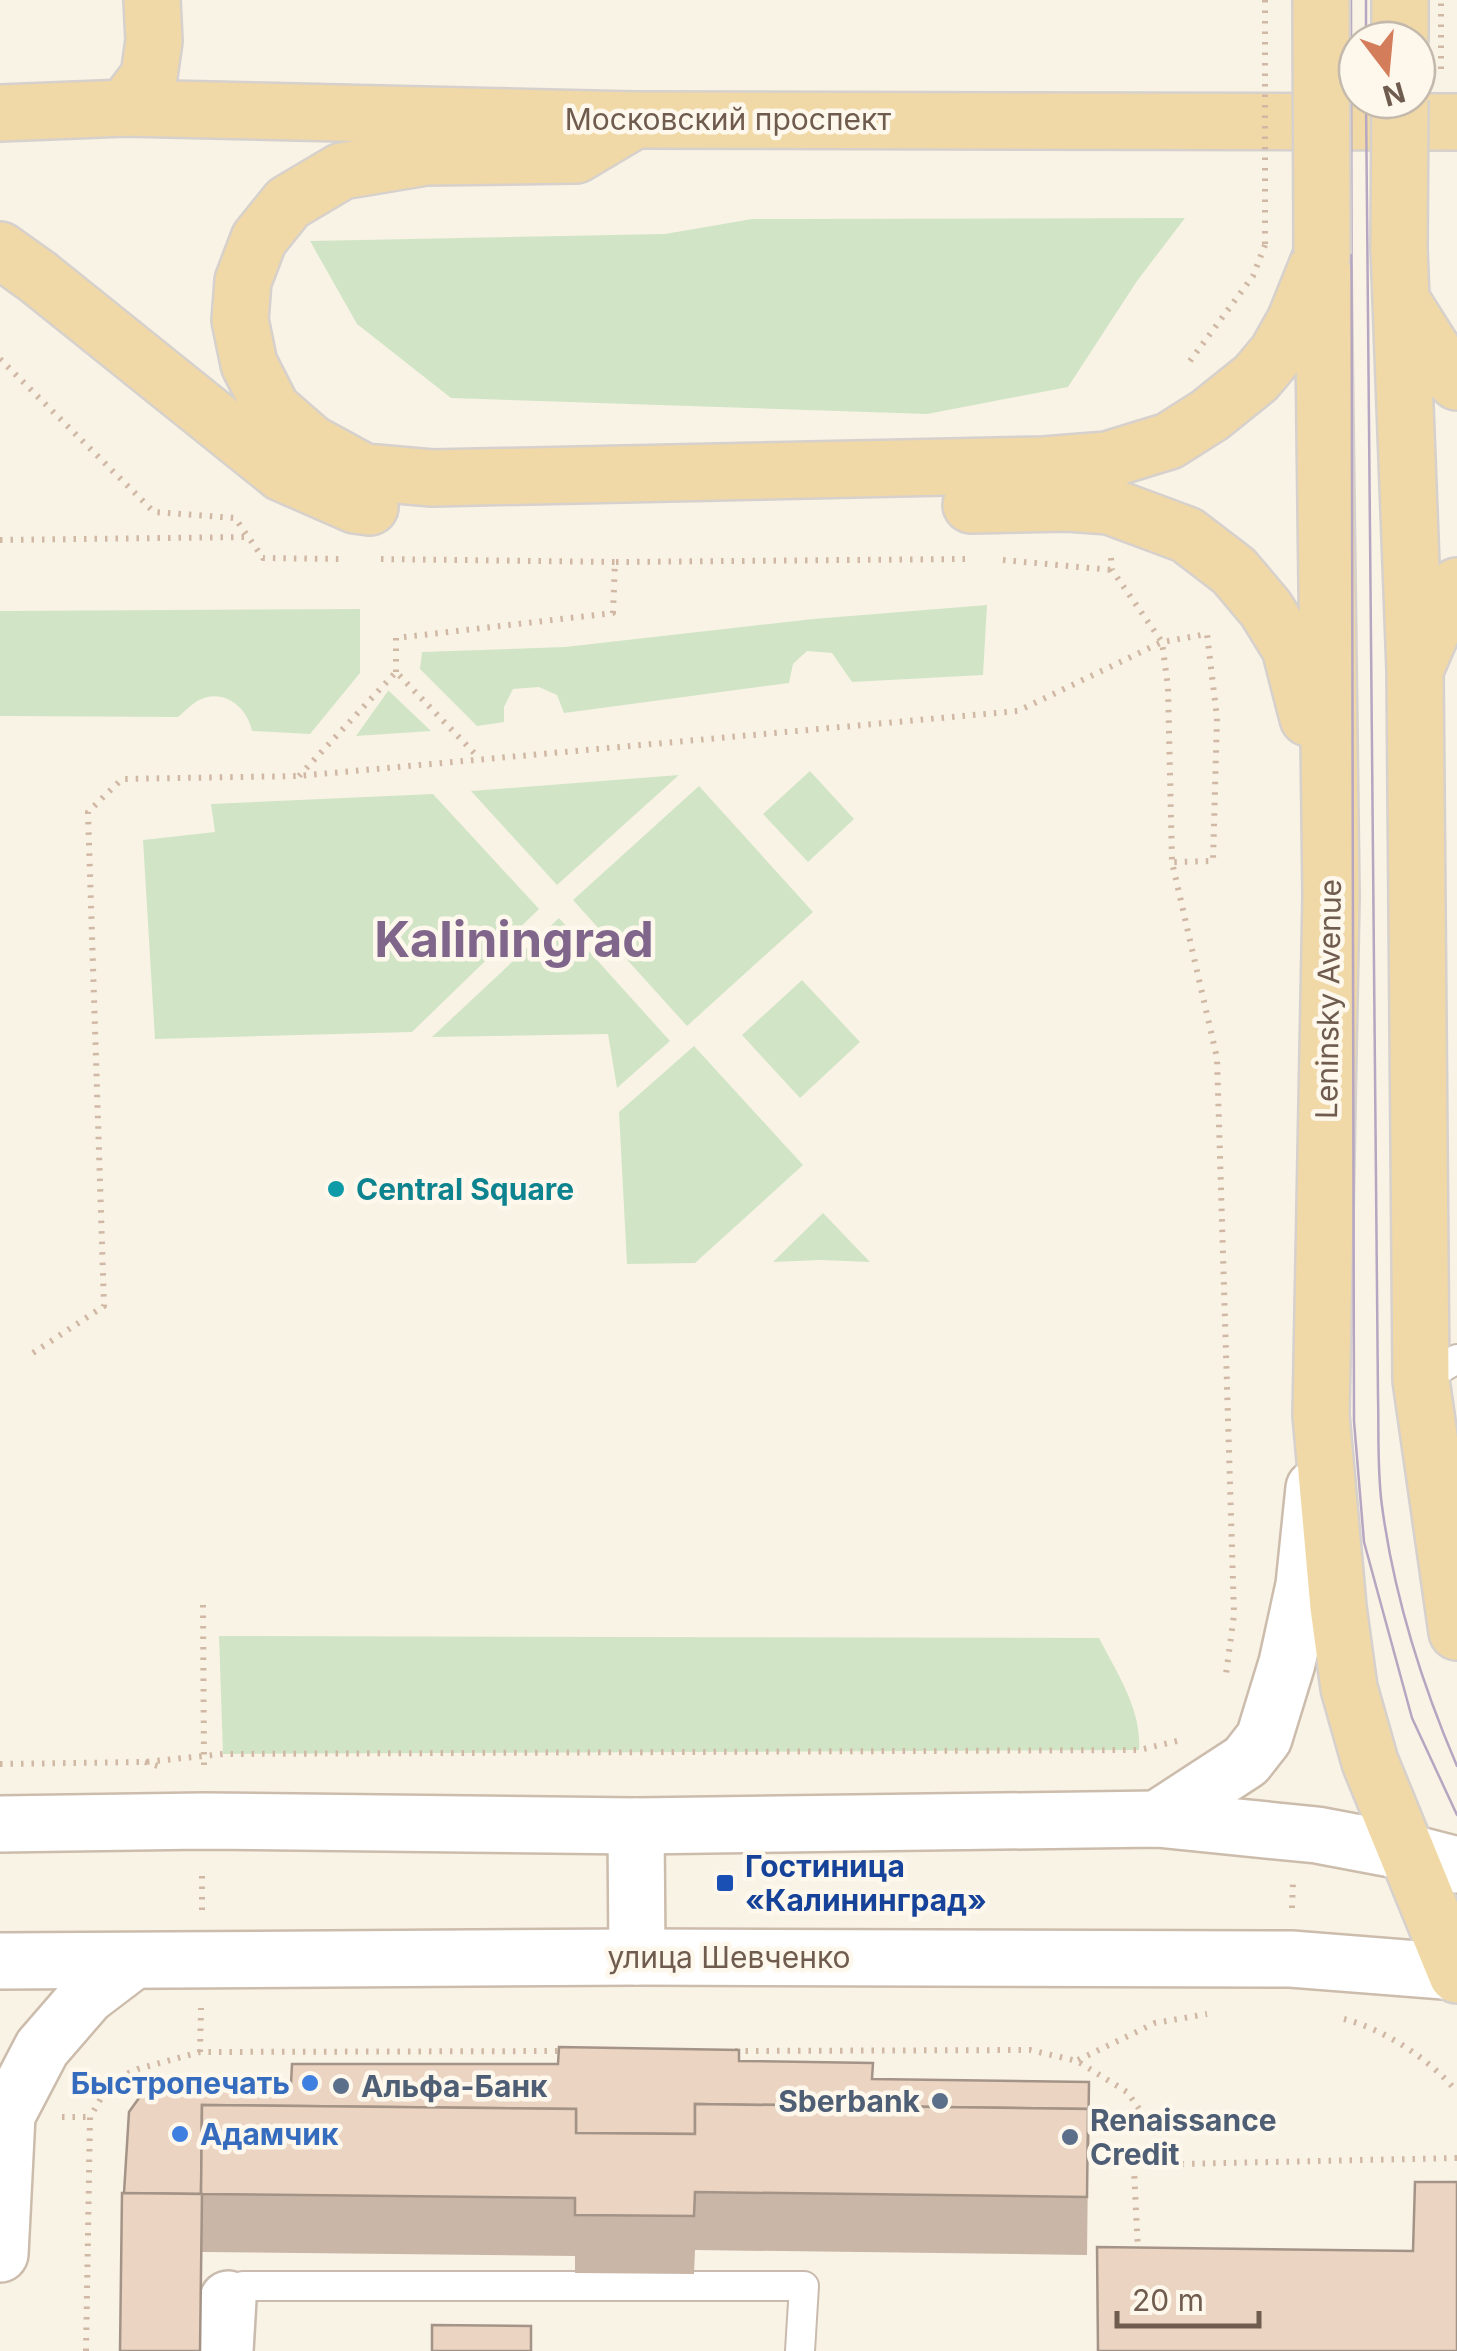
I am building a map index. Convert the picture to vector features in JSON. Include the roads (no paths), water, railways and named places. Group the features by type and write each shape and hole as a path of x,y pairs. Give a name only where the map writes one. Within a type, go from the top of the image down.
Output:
{"main road":[{"path":"125,108 149,76 154,41 152,0"},
{"name":"Leninsky Avenue","path":"1321,0 1330,804 1321,1415 1348,1688 1370,1762 1432,1859 1430,1906 1456,1974"},
{"name":"Московский проспект","path":"0,112 125,108 635,120 1457,122"},
{"path":"635,120 576,155 426,157 342,172 288,204 259,240 243,280 240,320 248,364 272,408 310,442 364,472 432,478 1044,465 1107,460 1169,441 1256,378 1277,354 1295,321 1322,254"},
{"path":"1400,120 1399,248 1439,1369 1457,1632"},
{"path":"0,250 282,473 355,506 431,516 1068,503 1109,506 1187,535 1234,572 1266,609 1290,648 1330,804"},
{"path":"1403,303 1446,372 1457,382"},
{"path":"1414,670 1444,603 1457,586"},
{"path":"1157,1819 1246,1761 1264,1738 1288,1664 1304,1585 1321,1415"},
{"path":"0,1824 223,1821 636,1826 1157,1819 1305,1834 1432,1859"},
{"path":"636,1826 638,1957"},
{"name":"улица Шевченко","path":"0,1962 638,1957 1291,1958 1456,1974"},
{"path":"0,2254 4,2108 42,2048 87,1996 133,1961"}],"lane":[{"path":"226,2325 244,2286 804,2286 800,2351"}],"tram line":[{"path":"1351,0 1354,1421 1364,1542 1412,1718 1457,1815"},
{"path":"1366,0 1366,20"},
{"path":"1366,120 1379,1479 1402,1606 1421,1671 1457,1766"}],"place":[{"name":"Central Square","path":"336,1189"},
{"name":"Гостиница «Калининград»","path":"725,1883"},
{"name":"Быстропечать","path":"310,2083"},
{"name":"Альфа-Банк","path":"341,2086"},
{"name":"Sberbank","path":"940,2101"},
{"name":"Адамчик","path":"180,2134"},
{"name":"Renaissance Credit","path":"1070,2137"}],"district":[{"name":"Kaliningrad","path":"514,939"}]}
